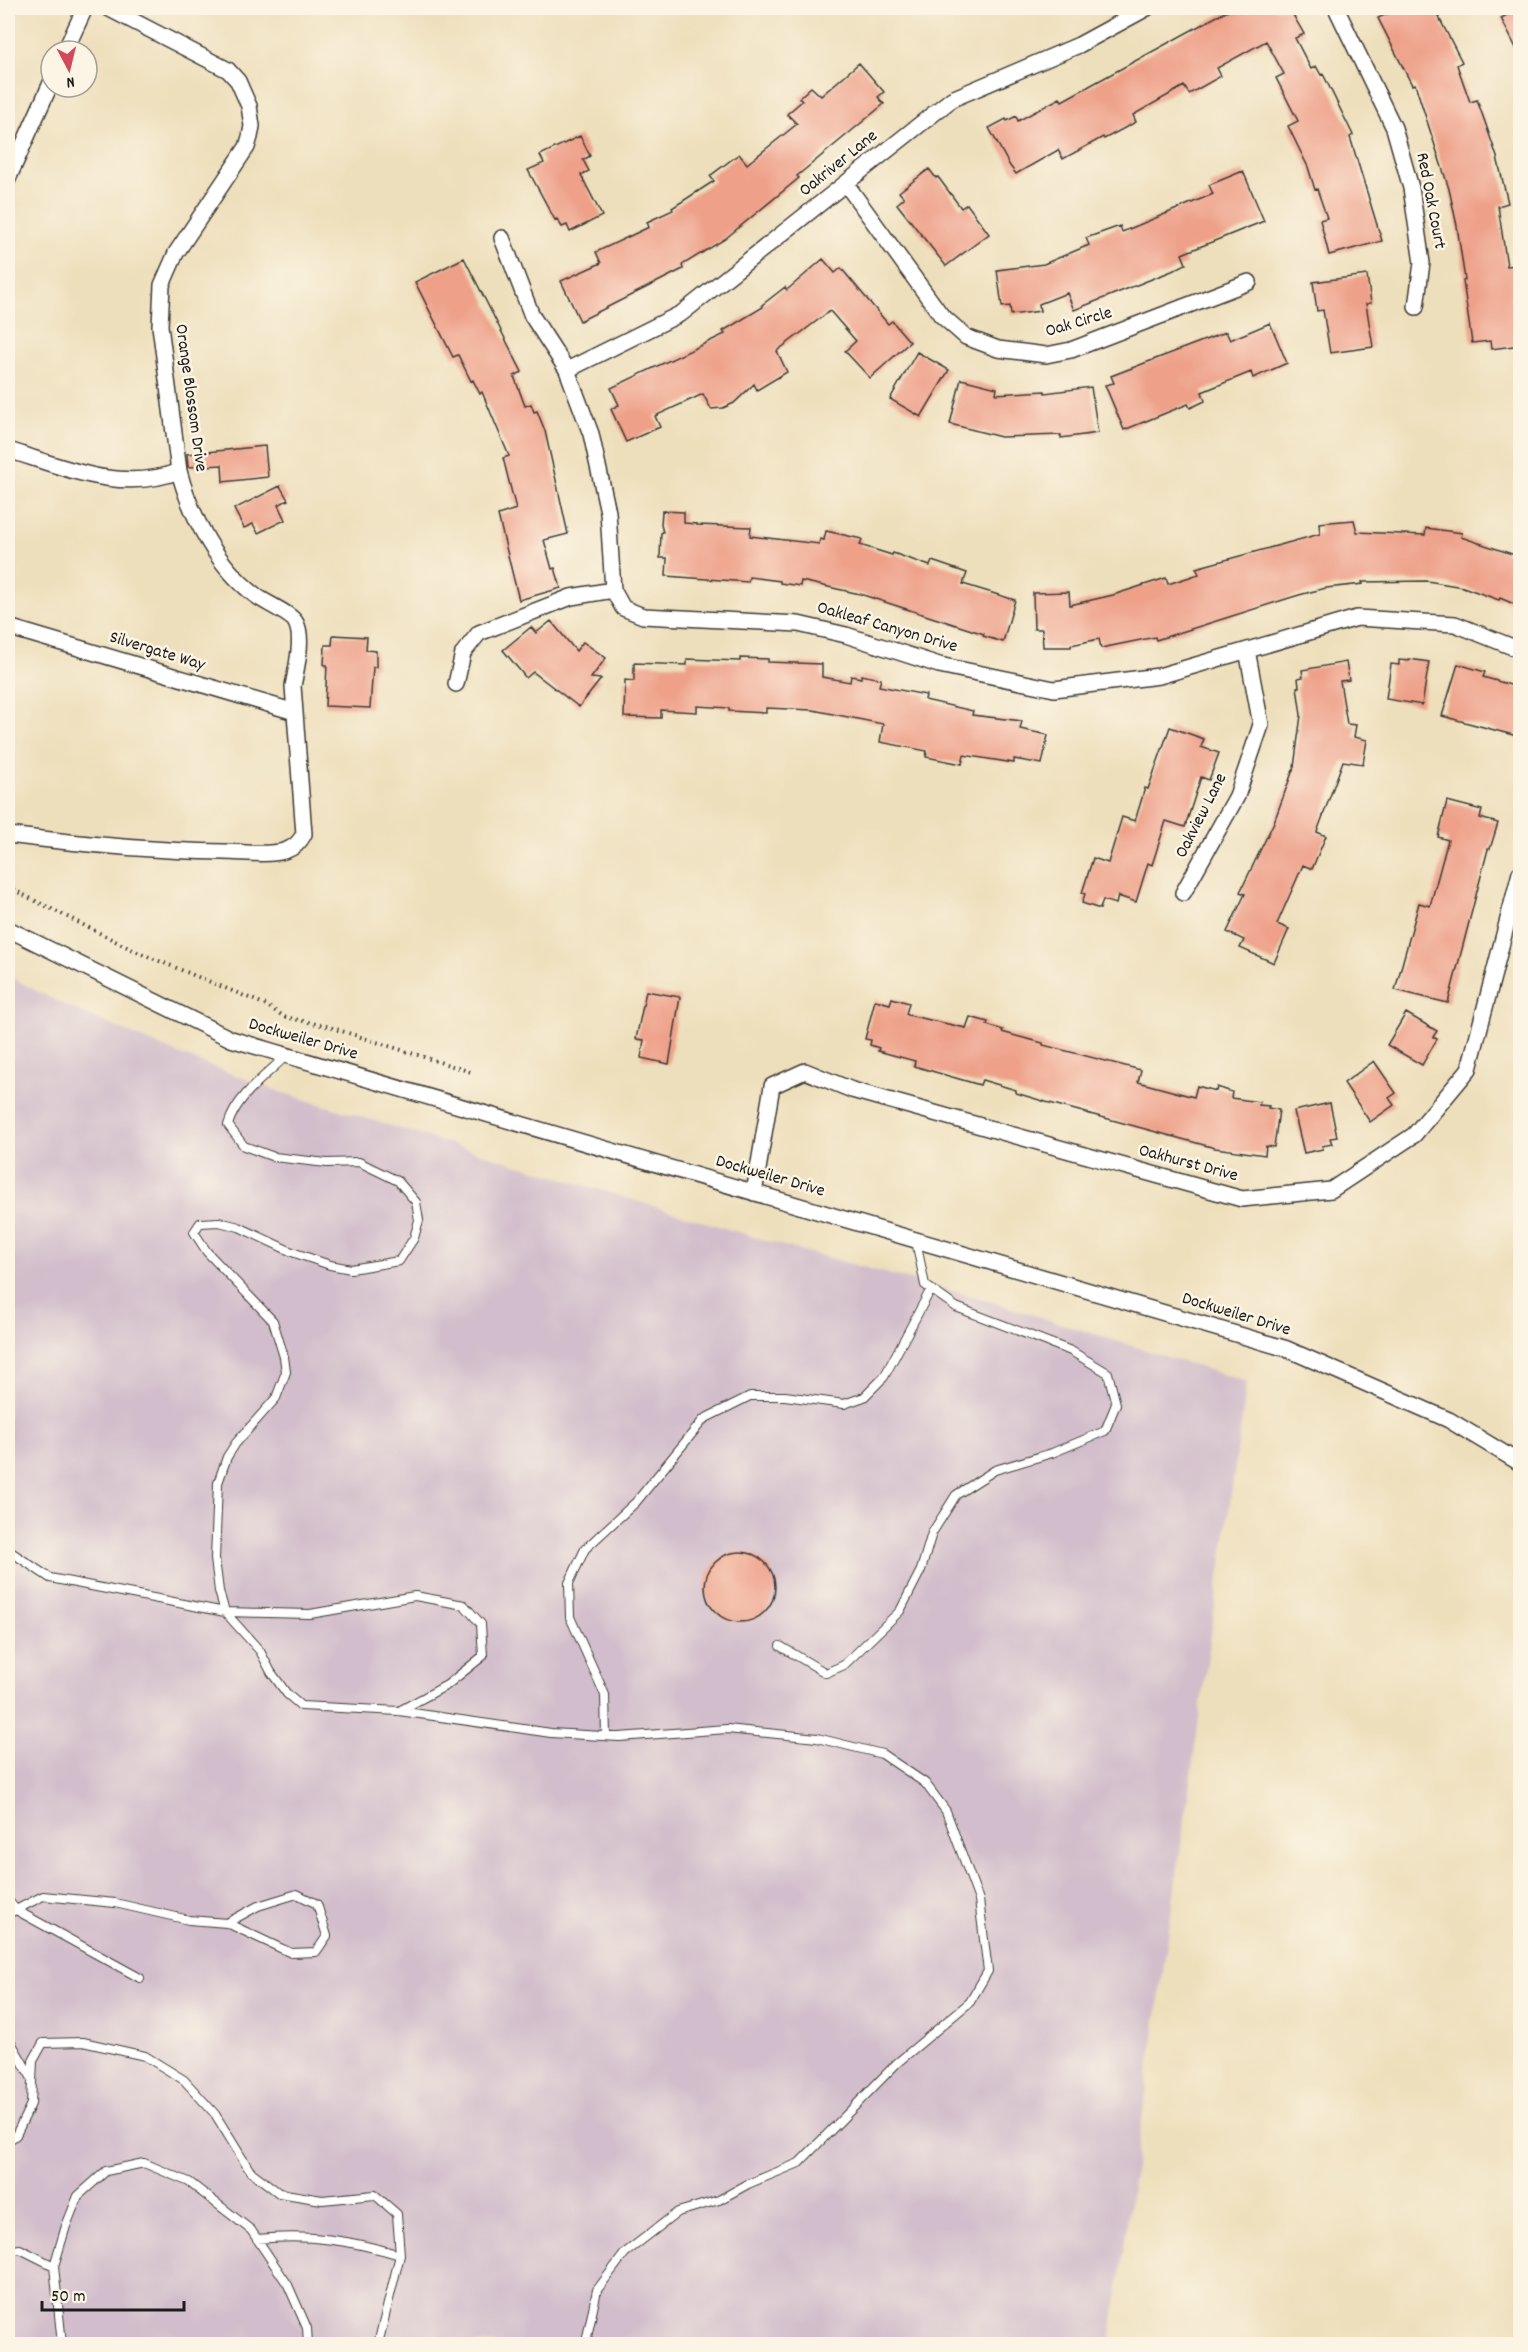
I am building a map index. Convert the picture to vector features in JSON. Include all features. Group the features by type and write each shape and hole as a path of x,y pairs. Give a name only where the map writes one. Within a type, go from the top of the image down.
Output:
{"street":[{"path":"71,39 85,8"},
{"name":"Orange Blossom Drive","path":"8,835 75,844 175,851 266,853 283,851 300,843 304,834 293,686 299,635 295,620 256,596 231,572 198,522 179,471 160,326 162,285 176,253 247,147 251,117 244,92 228,70 108,8"},
{"name":"Oakriver Lane","path":"567,370 682,314 952,99 1079,45 1147,8"},
{"name":"Red Oak Court","path":"1336,8 1394,128 1411,188 1422,263 1416,307"},
{"path":"8,179 44,99"},
{"name":"Oak Circle","path":"846,184 941,315 966,337 998,350 1046,355 1071,350 1249,282"},
{"path":"456,684 463,653 479,633 571,597 613,590 608,512 591,434 567,370 532,316 502,238"},
{"path":"8,450 95,478 149,480 179,471"},
{"name":"Oakleaf Canyon Drive","path":"613,590 623,608 643,616 798,624 846,634 939,665 1054,689 1159,676 1357,618 1455,624 1521,650"},
{"name":"Silvergate Way","path":"8,627 295,712"},
{"name":"Oakview Lane","path":"1183,893 1238,796 1261,725 1247,650"},
{"name":"Oakhurst Drive","path":"754,1193 772,1086 805,1071 852,1090 1242,1199 1331,1190 1413,1135 1469,1069 1521,873"},
{"name":"Dockweiler Drive","path":"8,929 231,1039 1287,1349 1449,1420 1521,1463"}],"lane":[{"path":"287,1056 252,1088 232,1112 228,1125 244,1146 274,1157 327,1163 359,1162 398,1181 416,1202 419,1220 414,1238 399,1261 351,1269 330,1265 292,1252 239,1227 219,1222 200,1223 194,1232 207,1252 273,1321 284,1357 286,1372 276,1398 227,1456 218,1483 215,1559 219,1591 225,1612 260,1650 271,1672 287,1694 301,1706 399,1711 516,1729 606,1736 727,1729 817,1738 882,1754 925,1783 946,1811 979,1900 988,1971 970,2002 897,2063 800,2163 748,2184 719,2200 678,2212 625,2253 597,2290 587,2337 590,2344"},
{"path":"780,1646 826,1673 844,1665 900,1611 921,1570 932,1533 956,1495 994,1470 1052,1453 1105,1431 1116,1404 1108,1373 1071,1351 956,1306 925,1285 916,1240"},
{"path":"606,1736 605,1695 570,1617 569,1583 585,1550 636,1502 704,1419 750,1396 785,1396 844,1404 864,1397 884,1377 931,1289"},
{"path":"8,1550 50,1578 225,1612 310,1614 415,1596 464,1605 481,1624 483,1656 447,1685 399,1711"},
{"path":"8,1914 44,1896 116,1903 189,1920 227,1923 291,1953 316,1952 327,1936 317,1904 297,1893 258,1906 227,1923"},
{"path":"8,1900 16,1910 140,1978"},
{"path":"8,2037 32,2078"},
{"path":"8,2141 16,2135 31,2104 33,2061 43,2043 83,2042 145,2056 184,2080 215,2114 250,2170 279,2193 322,2200 375,2195 397,2214 400,2255 378,2344"},
{"path":"62,2344 54,2266 78,2196 106,2171 144,2163 189,2182 250,2230 288,2284 307,2328 308,2344"},
{"path":"257,2239 320,2237 364,2244 400,2255"},
{"path":"8,2251 20,2249 54,2266"}],"path":[{"path":"8,887 135,951 264,1004 285,1017 326,1026 471,1072"}],"shaded area":[{"path":"8,976 64,1005 176,1053 280,1092 780,1245 979,1298 1247,1382 1110,2344 8,2344"}],"building":[{"path":"1232,8 1289,8 1304,34 1295,38 1311,69 1316,66 1321,75 1323,74 1353,135 1350,137 1382,241 1329,255 1320,220 1327,218 1308,167 1288,126 1298,121 1276,78 1284,74 1266,41 1217,68 1221,76 1189,94 1184,86 1133,115 1136,122 1104,139 1103,137 1063,159 1058,150 1016,174 1010,166 989,128 1016,116 1018,121 1060,98 1062,101"},
{"path":"1400,8 1434,8 1462,62 1457,65 1470,102 1477,100 1485,122 1497,157 1508,203 1498,206 1507,266 1517,265 1521,294 1521,345 1491,349 1490,341 1472,343 1457,226 1449,189 1415,84 1412,85 1378,18"},
{"path":"1521,8 1521,58 1501,18"},
{"path":"859,63 884,92 878,97 884,104 725,239 682,265 683,269 580,321 561,281 601,263 596,252 649,227 647,222 673,210 672,208 714,181 710,176 739,154 747,164 797,124 787,114 802,101 799,98 811,87 821,96"},
{"path":"580,136 590,156 583,160 589,171 581,175 602,216 570,232 567,225 562,227 557,219 555,220 528,170 544,163 540,155"},
{"path":"929,169 936,178 938,177 961,208 967,204 989,234 946,266 897,204 904,198 899,192"},
{"path":"1243,171 1264,221 1182,254 1186,264 1172,271 1074,310 1067,293 1039,304 1040,311 1011,315 1010,306 1002,307 997,270 1044,264 1089,245 1086,238 1120,226 1122,232 1213,194 1209,185"},
{"path":"464,258 522,372 514,376 525,406 531,404 534,412 537,411 545,431 568,534 544,540 552,569 555,568 561,588 519,600 498,515 516,509 503,458 509,456 482,392 480,394 473,380 471,381 458,355 453,357 415,282"},
{"path":"823,259 835,273 841,268 888,324 892,321 910,342 870,378 845,351 856,341 830,311 777,351 787,372 757,390 754,384 734,403 723,408 711,409 703,394 655,416 660,427 626,442 611,409 619,405 611,388 725,334 723,331 763,307 762,305 785,287 787,290"},
{"path":"1367,275 1371,303 1366,304 1373,347 1330,353 1323,310 1317,311 1313,282"},
{"path":"1270,323 1287,363 1253,378 1251,372 1202,392 1205,401 1190,408 1188,404 1124,430 1105,385 1114,383 1111,376 1226,332 1230,340"},
{"path":"917,352 949,370 921,417 890,399"},
{"path":"961,379 997,388 996,394 1045,391 1045,393 1091,387 1098,433 1061,438 1061,435 1001,437 950,424"},
{"path":"265,446 268,477 223,482 222,465 188,467 187,454"},
{"path":"280,486 288,500 278,505 285,520 258,533 253,524 244,528 234,509"},
{"path":"662,511 684,512 684,523 751,527 750,536 819,544 820,539 824,540 826,531 862,539 860,545 892,555 893,553 930,566 932,561 967,573 963,584 1015,600 1003,642 860,594 801,581 800,586 749,577 748,582 666,576 667,558 660,558 661,533 663,532"},
{"path":"1354,520 1357,532 1425,535 1426,528 1462,533 1461,537 1521,557 1521,607 1463,587 1427,581 1362,582 1363,584 1326,588 1299,595 1156,640 1155,637 1101,648 1099,639 1071,645 1071,647 1043,647 1042,629 1034,629 1033,593 1069,592 1070,605 1113,595 1166,578 1168,584 1199,574 1196,568 1320,534 1319,523"},
{"path":"551,621 576,651 583,642 606,658 591,678 601,679 579,707 533,672 526,678 503,650 531,627 536,633"},
{"path":"333,635 367,637 366,650 376,651 370,708 325,706 327,665 324,665 325,645 332,645"},
{"path":"740,658 768,659 768,662 822,664 822,677 850,682 851,676 861,678 861,675 881,679 879,686 926,695 925,700 973,711 972,715 1022,721 1020,729 1048,735 1042,764 1014,759 1014,763 964,755 962,764 926,757 927,751 880,742 883,724 813,710 766,708 766,713 697,706 697,712 661,710 661,718 624,717 625,680 634,681 634,663 687,665 687,659 740,661"},
{"path":"1409,659 1429,662 1422,705 1386,699 1391,664 1399,665 1399,660 1409,661"},
{"path":"1346,662 1349,680 1340,681 1347,724 1356,725 1354,737 1367,740 1363,764 1343,761 1317,832 1326,836 1312,869 1303,865 1277,924 1289,929 1274,963 1240,948 1244,940 1227,932 1245,894 1240,892 1274,822 1294,767 1301,715 1298,678 1303,677 1302,670"},
{"path":"1458,664 1485,672 1483,677 1521,688 1521,723 1517,736 1442,716"},
{"path":"1170,727 1204,739 1201,747 1219,753 1209,780 1201,777 1185,827 1166,821 1152,865 1148,863 1136,902 1118,896 1116,904 1103,900 1100,909 1082,903 1085,894 1082,893 1093,858 1108,863 1122,817 1135,821 1145,788 1148,789"},
{"path":"1447,801 1482,810 1480,818 1498,823 1490,849 1488,849 1448,1003 1395,990 1419,903 1430,906 1448,840 1438,837"},
{"path":"646,991 680,997 669,1064 641,1058 644,1040 636,1039"},
{"path":"892,998 909,1003 906,1014 908,1015 966,1028 970,1017 988,1022 987,1025 1003,1030 1002,1032 1043,1043 1043,1045 1141,1070 1138,1082 1194,1097 1197,1086 1216,1091 1217,1087 1232,1092 1231,1098 1260,1102 1259,1105 1279,1110 1274,1147 1266,1146 1265,1155 1215,1148 1046,1102 982,1080 980,1085 914,1066 915,1061 878,1051 879,1048 870,1045 871,1040 865,1039 875,1000 890,1004"},
{"path":"1406,1013 1437,1031 1433,1037 1437,1039 1422,1065 1387,1045"},
{"path":"1374,1061 1396,1093 1389,1098 1394,1105 1370,1122 1344,1083"},
{"path":"1330,1103 1337,1137 1330,1138 1332,1144 1322,1146 1323,1149 1304,1153 1294,1111"},
{"path":"733,1552 747,1552 760,1558 769,1567 775,1580 773,1600 765,1612 747,1622 733,1622 720,1616 711,1607 705,1594 705,1580 711,1567 720,1558"}]}
